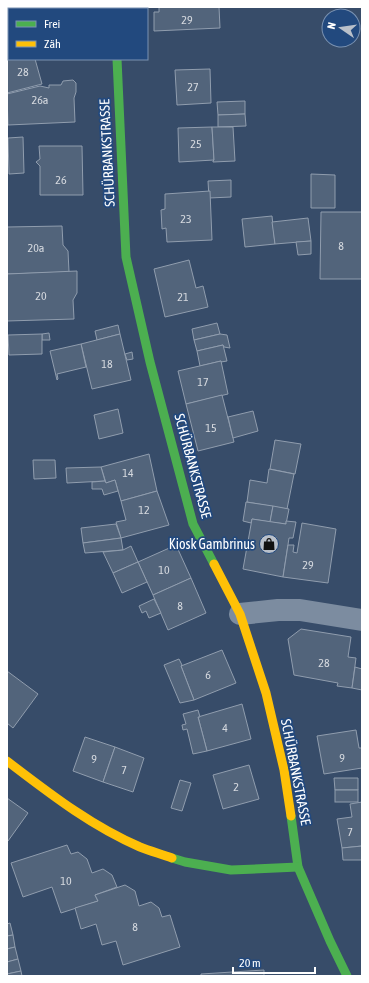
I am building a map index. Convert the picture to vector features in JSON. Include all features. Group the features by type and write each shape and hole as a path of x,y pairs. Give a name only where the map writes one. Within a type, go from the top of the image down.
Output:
{"street":[{"name":"SCHÜRBANKSTRASSE","path":"117,60 126,257 150,362 193,524 240,614 266,693 284,770 298,867 346,976"},
{"path":"240,614 278,610 300,610 362,620"},
{"path":"7,761 59,801 90,821 140,847 185,862 231,870 298,867"}],"building":[{"path":"7,7 23,7 8,8 7,16"},
{"path":"159,7 219,7 220,28 154,31 154,12 159,12"},
{"path":"7,40 8,60 35,60 42,84 7,93"},
{"path":"210,69 211,103 177,105 175,70"},
{"path":"73,80 76,83 74,98 75,122 8,125 7,94 40,86 49,88 49,85 61,85 63,81"},
{"path":"245,101 245,114 218,115 217,102"},
{"path":"245,114 246,126 218,127 218,115"},
{"path":"212,127 214,160 179,162 178,128"},
{"path":"212,127 233,127 235,161 213,162"},
{"path":"23,137 24,173 9,174 8,138"},
{"path":"39,146 82,146 83,195 40,195 40,166 36,162 40,159"},
{"path":"311,174 335,175 335,208 311,208"},
{"path":"231,180 231,197 209,198 208,181"},
{"path":"210,191 212,240 167,242 166,228 162,229 161,210 165,209 165,194"},
{"path":"321,212 362,212 362,279 320,279"},
{"path":"272,216 275,244 245,247 242,219"},
{"path":"308,218 311,241 275,244 272,222"},
{"path":"62,226 63,245 68,251 69,272 7,274 7,227"},
{"path":"311,241 311,254 298,255 296,242"},
{"path":"189,260 196,288 203,286 208,307 165,317 154,269"},
{"path":"77,271 77,293 73,300 74,319 7,321 7,274"},
{"path":"217,323 220,334 194,340 192,329"},
{"path":"118,325 120,334 97,340 95,331"},
{"path":"49,333 50,340 42,340 42,334"},
{"path":"42,334 42,354 9,355 8,335"},
{"path":"120,334 131,380 92,389 81,344"},
{"path":"220,334 227,335 230,348 224,347 223,345 197,351 194,340"},
{"path":"81,344 86,367 57,374 57,380 50,351"},
{"path":"223,345 227,361 200,366 197,351"},
{"path":"132,352 133,359 127,360 125,354"},
{"path":"221,361 228,394 186,404 178,371"},
{"path":"222,395 234,442 198,451 186,404"},
{"path":"118,409 123,433 99,439 94,415"},
{"path":"253,411 258,431 233,438 228,417"},
{"path":"275,440 301,444 295,474 270,469"},
{"path":"149,454 157,491 121,501 115,480 106,483 101,467"},
{"path":"33,460 55,460 56,478 34,479"},
{"path":"101,467 105,481 67,483 66,468"},
{"path":"269,469 294,474 287,509 247,502 250,480 267,483"},
{"path":"115,480 118,491 104,495 102,489 92,489 92,482 105,481 106,483"},
{"path":"157,491 169,525 121,538 116,522 126,520 121,501"},
{"path":"246,502 273,506 270,522 252,519 251,523 243,521"},
{"path":"273,506 289,509 286,524 270,522"},
{"path":"252,519 286,524 286,521 296,522 293,538 289,538 283,577 243,569"},
{"path":"302,523 336,529 328,583 283,577 288,545 294,545 293,552 297,553"},
{"path":"116,524 121,538 83,543 81,528"},
{"path":"121,538 123,550 85,553 83,543"},
{"path":"176,545 191,578 153,595 138,562"},
{"path":"131,546 138,562 113,573 103,552 123,550"},
{"path":"138,562 147,582 122,593 113,573"},
{"path":"191,578 206,613 168,630 153,595"},
{"path":"154,599 161,613 149,618 146,611 142,613 139,606"},
{"path":"301,629 351,637 348,657 356,658 352,688 337,686 338,683 294,675 288,639"},
{"path":"222,650 236,683 194,700 181,666"},
{"path":"179,659 194,700 180,703 164,665"},
{"path":"355,667 362,669 362,690 352,688"},
{"path":"7,671 38,694 13,728 7,723"},
{"path":"242,704 251,739 207,751 198,717"},
{"path":"198,710 200,717 198,717 207,751 193,754 187,729 183,730 182,725 186,724 183,714"},
{"path":"356,730 359,748 362,748 362,768 324,774 317,736"},
{"path":"85,737 115,747 103,782 73,771"},
{"path":"115,747 144,758 133,792 103,782"},
{"path":"249,765 259,799 223,809 213,775"},
{"path":"334,778 358,778 358,790 335,790"},
{"path":"180,780 191,783 182,811 171,808"},
{"path":"335,790 358,790 358,802 335,802"},
{"path":"7,798 28,813 8,841 7,840"},
{"path":"362,802 362,846 342,848 337,819 352,817 350,804"},
{"path":"67,845 71,854 78,852 87,859 92,873 103,869 112,875 117,887 95,895 98,901 61,913 52,887 23,897 11,863"},
{"path":"362,846 362,860 343,860 342,848"},
{"path":"125,885 135,891 139,906 151,902 159,908 162,917 170,915 180,947 123,965 116,941 102,945 96,924 81,929 75,908 98,901 95,895"},
{"path":"10,923 13,935 7,936 7,924"},
{"path":"13,935 15,947 7,949 7,936"},
{"path":"15,947 18,959 7,962 7,949"},
{"path":"18,959 21,971 7,974 7,962"},
{"path":"264,970 264,976 201,976 201,974"},
{"path":"21,971 22,976 7,976 7,974"}],"traffic: fast":[{"path":"117,60 126,257 150,362 193,524 214,564"},
{"path":"291,816 298,867 347,976"},
{"path":"172,858 185,862 231,870 298,867"}],"traffic: slow":[{"path":"214,564 240,614 266,693 284,770 291,816"},
{"path":"7,761 71,808 104,829 140,847 172,858"}],"place":[{"name":"Kiosk Gambrinus","path":"269,544"}]}
